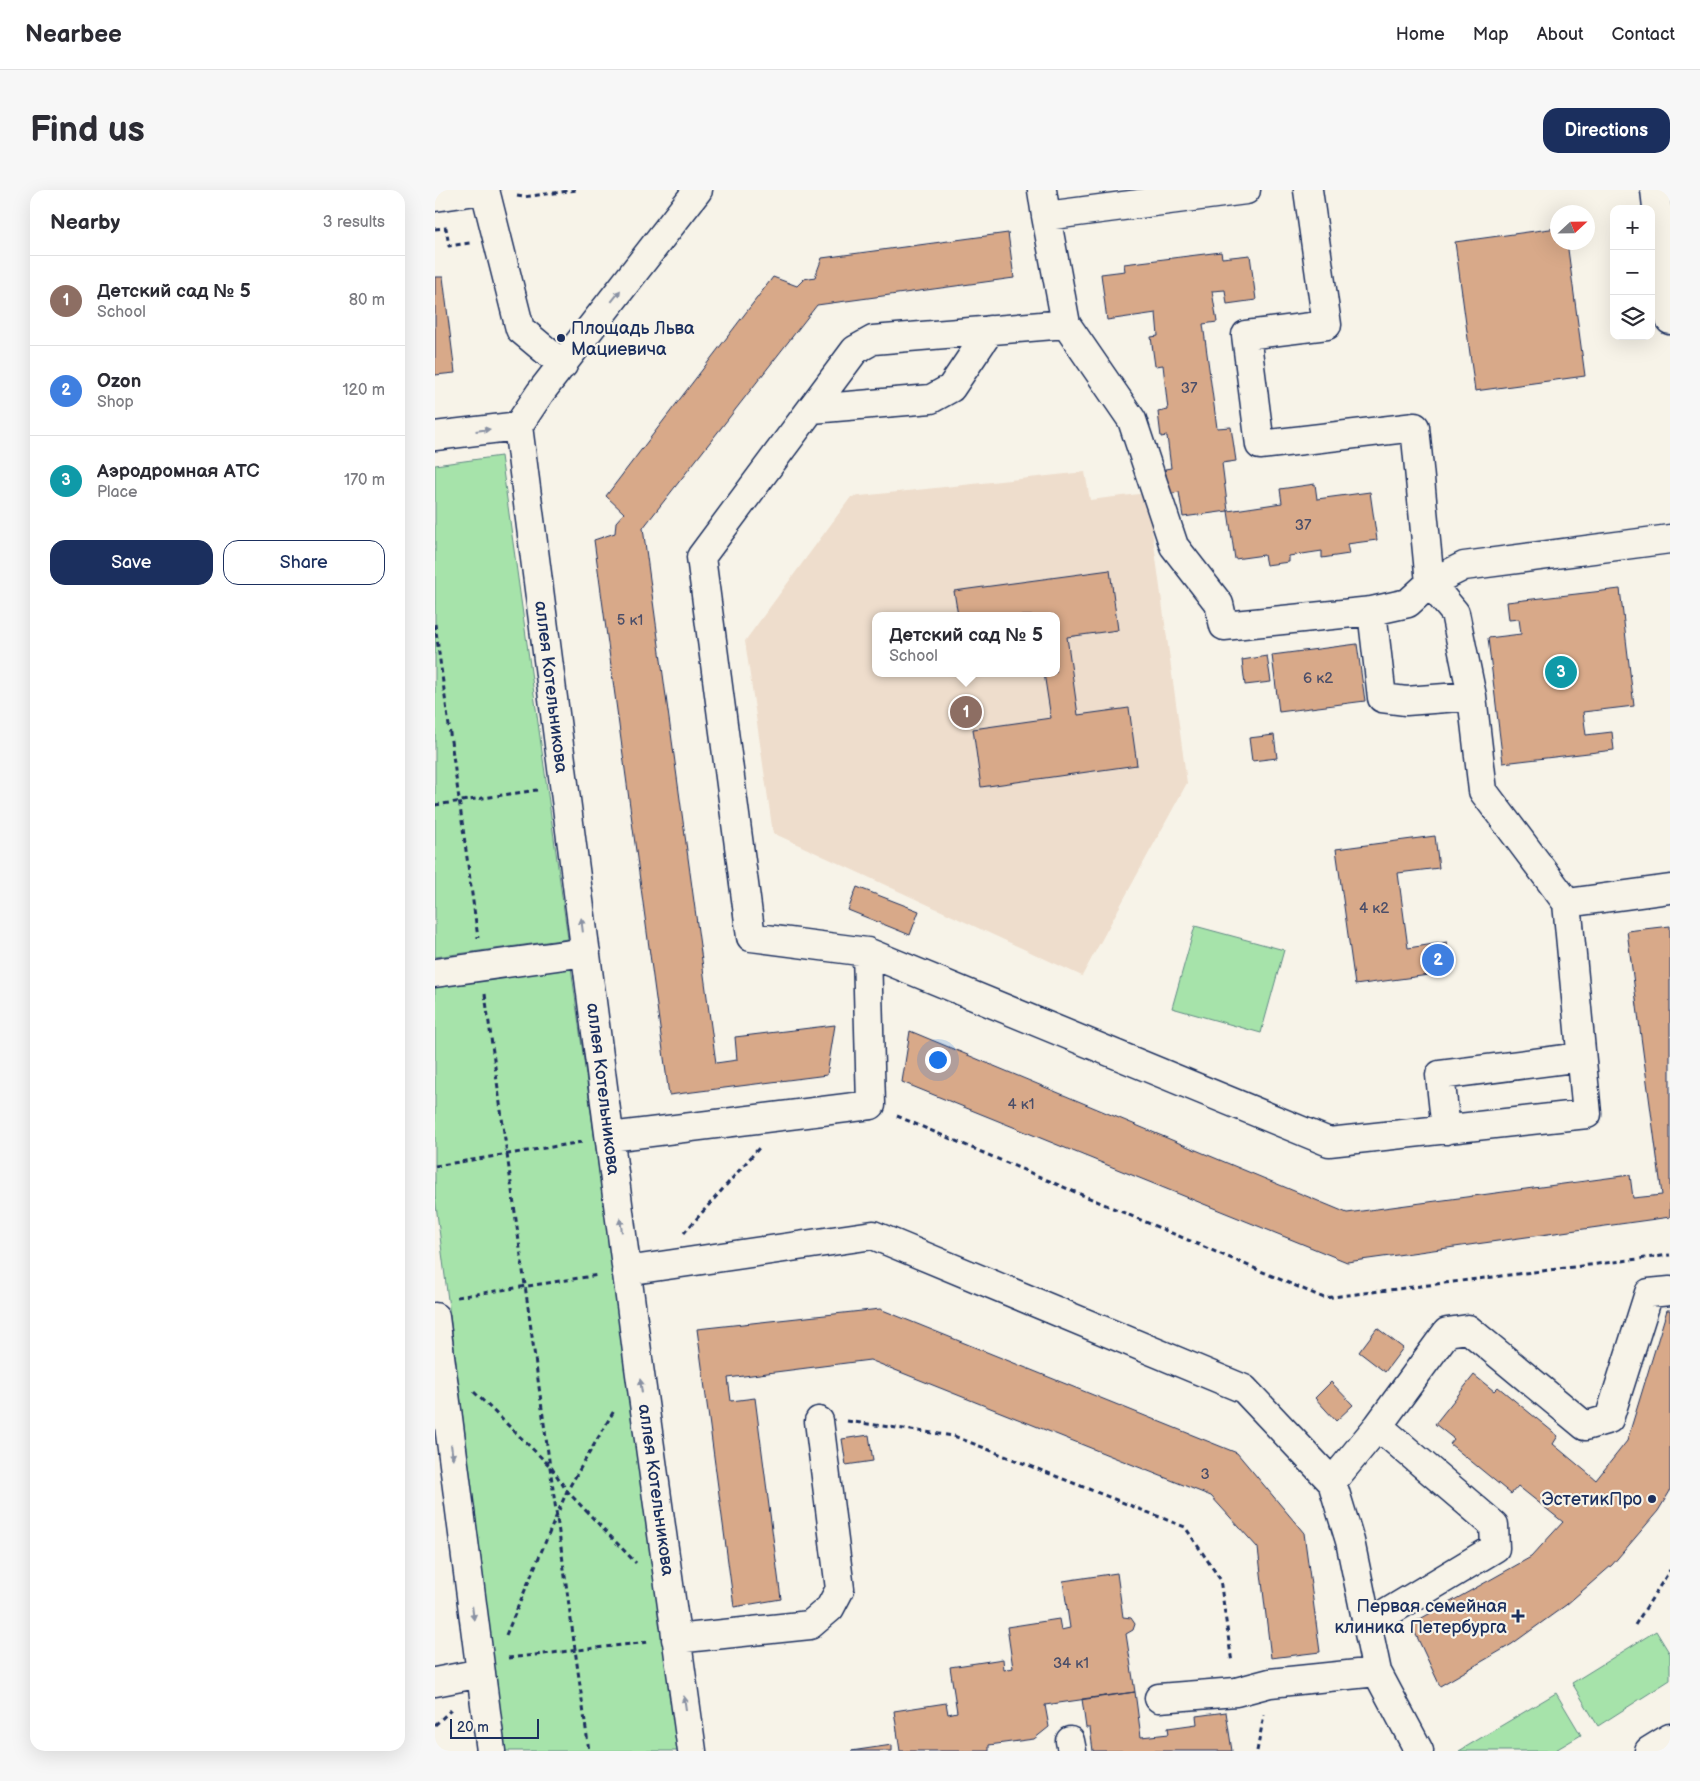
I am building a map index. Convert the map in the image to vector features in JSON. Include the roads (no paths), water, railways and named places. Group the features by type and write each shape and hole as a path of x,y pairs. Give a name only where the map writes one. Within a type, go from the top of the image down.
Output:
{"street":[{"path":"435,197 484,190 520,329 563,365"},
{"path":"435,436 518,426 540,393 697,190"},
{"path":"1246,190 1044,203 1066,324 1132,420 1173,546 1219,604 1223,626 1372,611 1408,602 1430,583 1464,566 1670,538"},
{"path":"1066,324 873,340 855,350 701,557 751,937 867,952 1329,1142 1587,1114 1567,903 1483,791 1472,696 1455,613 1430,583 1415,427 1260,445 1246,335 1327,325 1308,190"},
{"path":"1655,190 1670,313"},
{"path":"811,408 931,399 951,388 990,330"},
{"name":"аллея Котельникова","path":"518,426 626,1271 692,1751"},
{"path":"1372,611 1382,698 1406,701 1472,696"},
{"path":"1567,903 1670,889"},
{"path":"435,973 585,952"},
{"path":"609,1137 871,1106 867,952"},
{"path":"1446,1130 1440,1075 1581,1057"},
{"path":"626,1271 873,1235 1244,1389 1332,1482 1350,1541 1377,1672 1419,1751"},
{"path":"1332,1482 1378,1426 1447,1332 1468,1330 1585,1426 1609,1419 1649,1293 1670,1291"},
{"path":"444,1308 443,1377 488,1666 491,1751"},
{"path":"677,1639 810,1625 830,1608 840,1589 819,1421"},
{"path":"1367,1625 1495,1548 1494,1525 1378,1426"},
{"path":"435,1682 488,1666"},
{"path":"1159,1698 1237,1692 1270,1683 1377,1672"},
{"path":"1649,1751 1670,1738"}],"place":[{"name":"Площадь Льва Мациевича","path":"561,338"},
{"name":"Аэродромная АТС","path":"1561,672"},
{"name":"Детский сад № 5","path":"966,712"},
{"name":"Ozon","path":"1438,960"},
{"name":"ЭстетикПро","path":"1652,1499"},
{"name":"Первая семейная клиника Петербурга","path":"1518,1616"}]}
